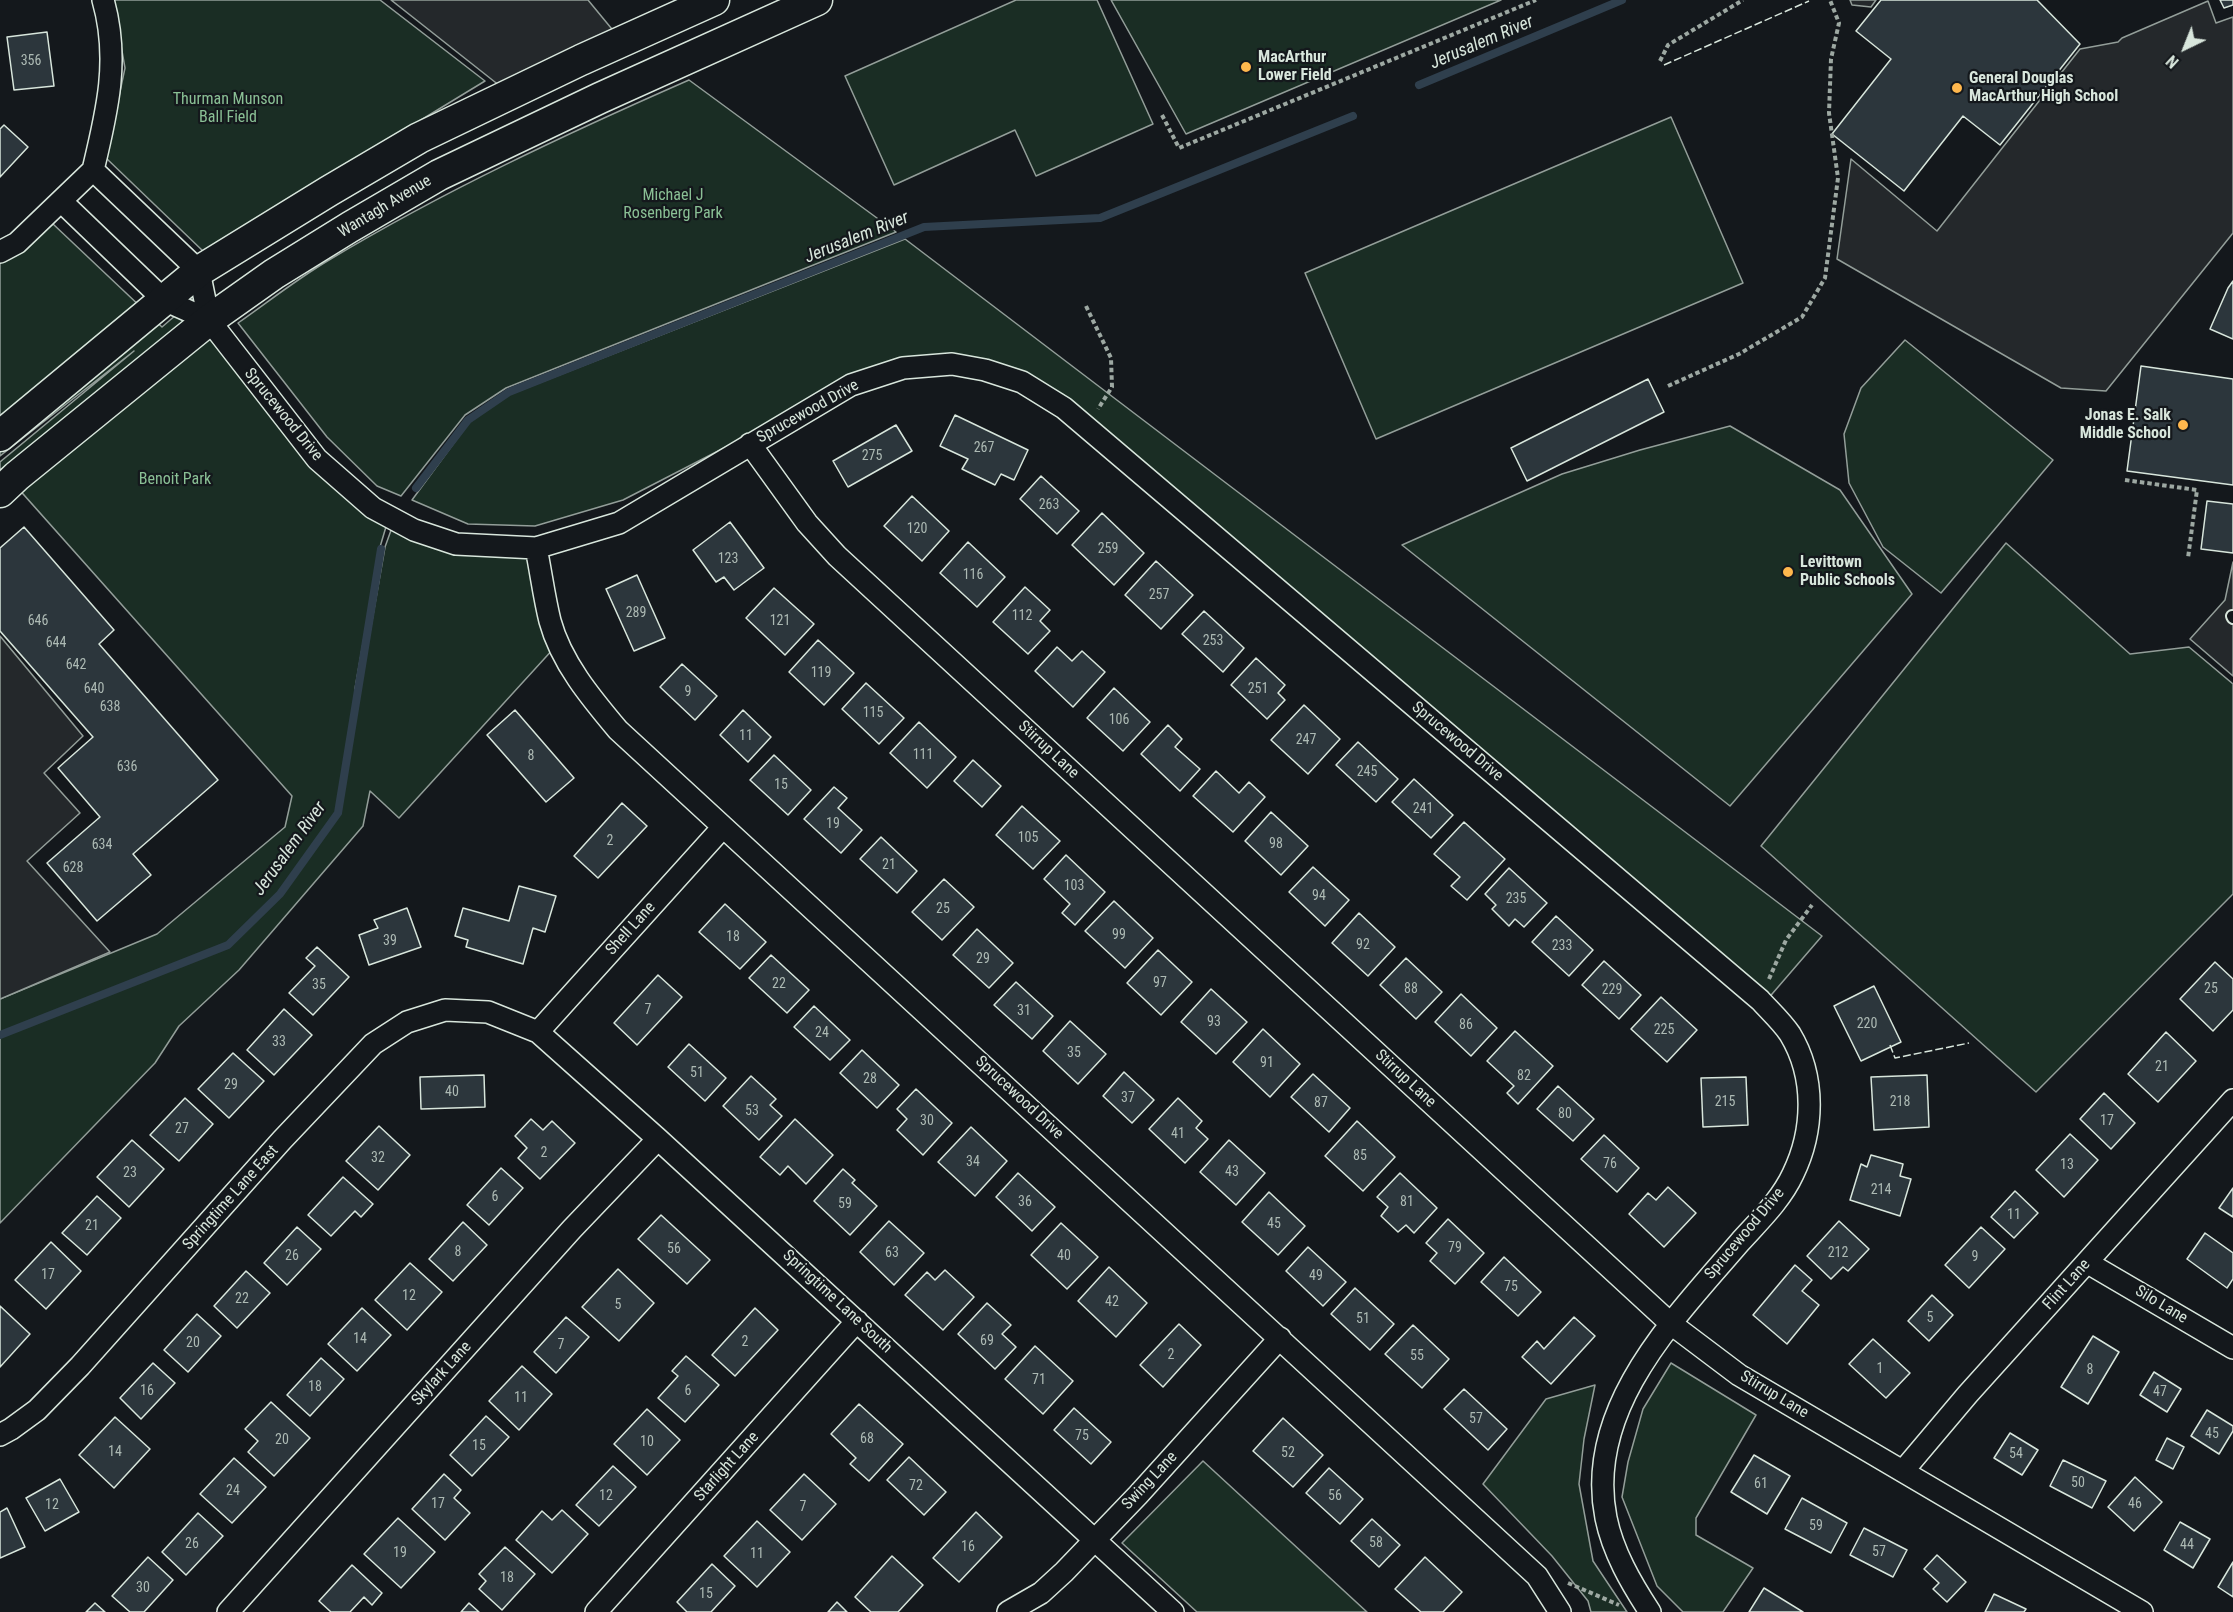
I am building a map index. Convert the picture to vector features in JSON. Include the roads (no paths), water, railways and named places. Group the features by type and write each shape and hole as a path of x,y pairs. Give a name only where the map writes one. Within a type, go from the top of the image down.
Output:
{"main road":[{"path":"0,436 199,271 329,190 419,138 581,60 714,0"},
{"name":"Wantagh Avenue","path":"0,492 209,320 284,268 439,175 600,98 817,0"}],"street":[{"path":"0,252 17,243 93,170 107,112 112,57 103,0"},
{"path":"93,170 199,271 209,320"},
{"path":"61,201 164,300 209,320"},
{"name":"Sprucewood Drive","path":"209,320 316,459 373,508 414,530 456,544 536,548 619,523 851,385 903,368 952,364 985,370 1022,382 1064,408 1760,1000 1790,1034 1804,1067 1810,1101 1808,1134 1793,1174 1776,1201 1670,1323 1624,1395 1605,1449 1603,1483 1606,1518 1620,1560 1650,1612"},
{"name":"Stirrup Lane","path":"750,444 807,523 837,556 1670,1323 1739,1375 2142,1612"},
{"name":"Sprucewood Drive","path":"536,548 550,622 569,664 592,699 618,730 1537,1575 1560,1612"},
{"name":"Shell Lane","path":"538,1032 723,827"},
{"name":"Springtime Lane East","path":"0,1435 37,1410 80,1366 282,1140 373,1044 407,1022 445,1011 488,1012"},
{"name":"Springtime Lane South","path":"488,1012 538,1032 658,1139 1173,1612"},
{"name":"Flint Lane","path":"1903,1471 1968,1394 2233,1100"},
{"name":"Skylark Lane","path":"228,1612 572,1229 658,1139"},
{"name":"Silo Lane","path":"2088,1263 2233,1348"},
{"name":"Starlight Lane","path":"596,1612 857,1321"},
{"name":"Swing Lane","path":"1008,1612 1041,1593 1064,1572 1138,1495 1280,1338"}],"waterway":[{"name":"Jerusalem River","path":"1419,85 1622,0"},
{"name":"Jerusalem River","path":"416,488 468,420 509,392 924,227 1100,218 1353,116"},
{"name":"Jerusalem River","path":"0,1035 228,945 280,894 338,813 381,549"}],"place":[{"name":"MacArthur Lower Field","path":"1246,67"},
{"name":"General Douglas MacArthur High School","path":"1957,88"},
{"name":"Jonas E. Salk Middle School","path":"2183,425"},
{"name":"Levittown Public Schools","path":"1788,572"}],"park label":[{"name":"Thurman Munson Ball Field","path":"228,109"},
{"name":"Michael J Rosenberg Park","path":"673,205"},
{"name":"Benoit Park","path":"175,480"}]}
